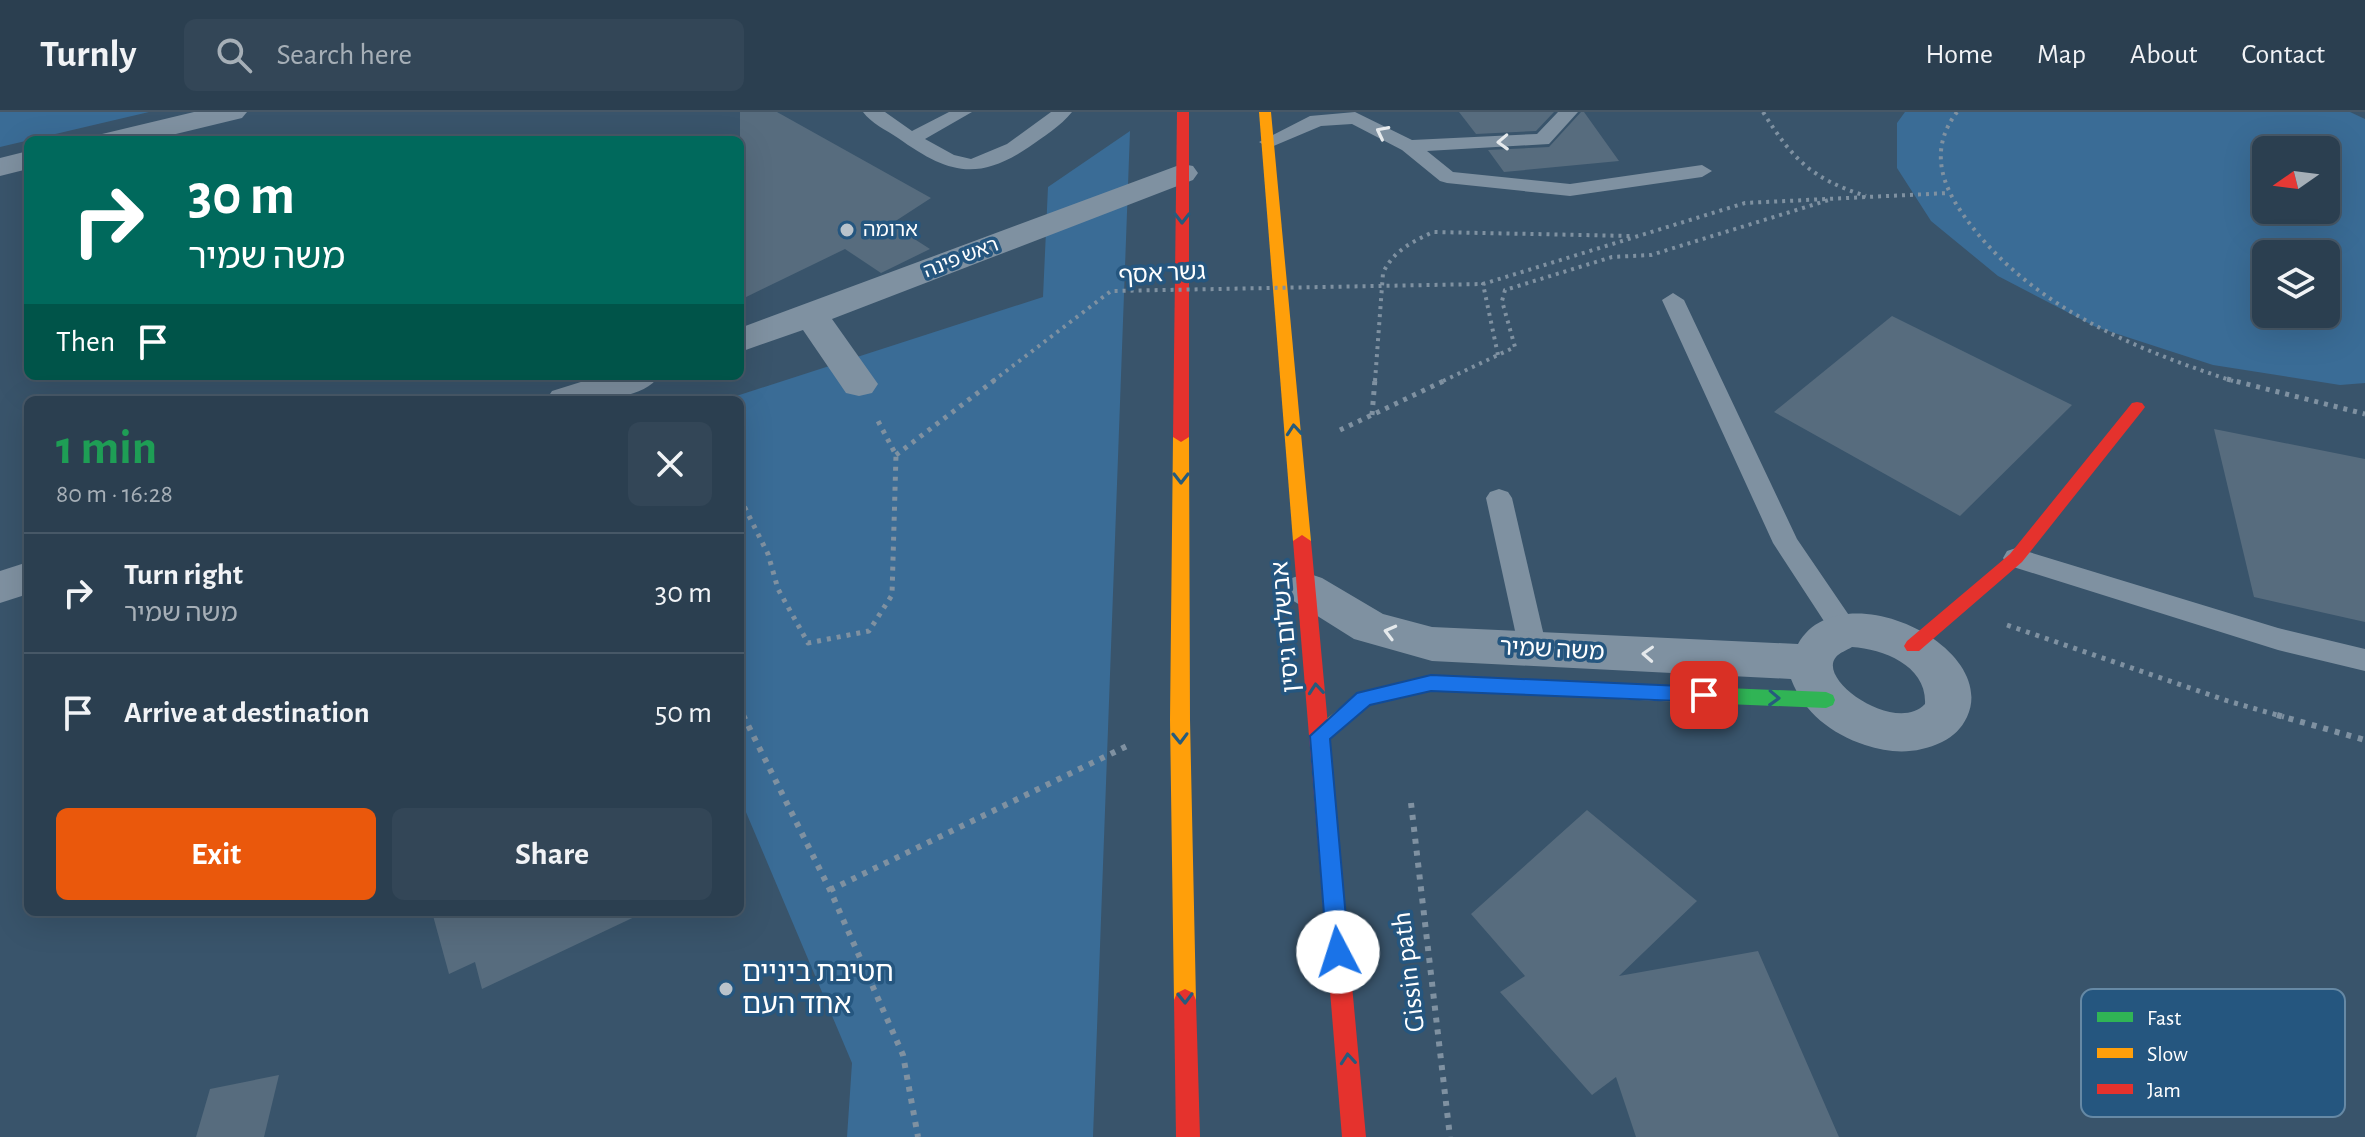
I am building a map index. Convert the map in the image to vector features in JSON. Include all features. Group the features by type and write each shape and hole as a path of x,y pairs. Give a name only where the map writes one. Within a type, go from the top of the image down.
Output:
{"street":[{"path":"130,136 232,112"},
{"path":"1183,112 1180,720 1188,1137"},
{"name":"אבשלום גיסין","path":"1265,112 1354,1137"},
{"path":"0,167 24,161"},
{"name":"ראש פינה","path":"744,340 1182,173"},
{"path":"812,316 859,384"},
{"path":"578,396 628,380"},
{"path":"1913,646 2016,558 2137,407"},
{"path":"0,587 24,579"},
{"name":"משה שמיר","path":"1307,589 1370,627 1432,644 1533,649 1818,681"},
{"path":"1845,630 1867,630 1891,635 1913,646 1931,661 1944,679 1950,697 1946,713 1935,726 1904,733 1868,728 1844,715 1818,681 1815,647 1828,636 1845,630"},
{"name":"משה שמיר","path":"1320,736 1364,699 1431,683 1818,681"}],"lane":[{"path":"872,112 961,165 982,163 1024,143 1063,112"},
{"path":"913,138 963,112"},
{"path":"1409,146 1542,140 1569,112"},
{"path":"1269,142 1317,120 1355,115 1409,146 1447,177 1570,190 1702,171"},
{"path":"1673,300 1786,543 1845,630"},
{"path":"1499,498 1533,649"},
{"path":"2016,558 2278,639 2365,660"}],"path":[{"path":"1763,112 1790,157 1814,177 1871,197"},
{"path":"1957,112 1947,124 1938,151 1943,183 1961,217 1991,252 2033,286 2086,320 2150,352 2221,379 2297,401 2365,414"},
{"path":"1295,451 1515,347 1502,301 1505,290 1612,257 1651,255 1832,199 1949,193"},
{"name":"גשר אסף","path":"744,506 768,554 778,589 808,643 869,631 892,595 896,455 1111,291 1483,284 1745,203 1832,199"},
{"path":"1372,415 1383,273 1388,260 1406,245 1433,232 1637,236"},
{"path":"1483,284 1498,355"},
{"path":"1957,608 2228,701 2365,740"},
{"path":"744,717 830,890 903,1055 918,1137"},
{"path":"830,890 1180,720"},
{"name":"Gissin path","path":"1411,803 1450,1137"}],"shaded area":[{"path":"0,112 149,112 47,136 24,136 24,141 0,147"},
{"path":"1905,112 2350,112 2365,119 2365,383 2340,385 2213,365 2096,327 1998,276 1931,221 1897,168 1897,123"},
{"path":"1130,131 1093,1137 847,1137 852,1063 744,807 744,396 736,396 1043,297 1048,187"}],"building":[{"path":"740,112 777,112 931,198 891,224 930,249 881,273 845,249 744,298 744,136 740,136"},
{"path":"1459,112 1554,112 1536,131 1476,134"},
{"path":"1581,112 1619,161 1504,172 1488,150 1549,147"},
{"path":"1892,316 2072,405 1960,516 1774,412"},
{"path":"2214,429 2365,459 2365,622 2254,597"},
{"path":"1587,810 1697,901 1619,976 1758,951 1839,1137 1636,1137 1616,1077 1592,1095 1500,992 1525,976 1471,914"},
{"path":"433,916 637,916 482,989 475,962 449,974"},
{"path":"279,1075 264,1137 196,1137 210,1089"}],"traffic: fast":[{"path":"1703,695 1826,700"}],"traffic: slow":[{"path":"1265,112 1302,541"},
{"path":"1181,437 1180,720 1185,1000"},
{"path":"1320,736 1364,699 1431,683 1703,695"}],"traffic: jam":[{"path":"1181,437 1183,112"},
{"path":"1913,646 2016,558 2137,407"},
{"path":"1302,541 1354,1137"},
{"path":"1185,1000 1188,1137"}],"place":[{"name":"ארומה","path":"847,230"},
{"name":"חטיבת ביניים אחד העם","path":"726,989"}],"route":[{"path":"1338,952 1320,736 1364,699 1431,683 1704,695"}]}
